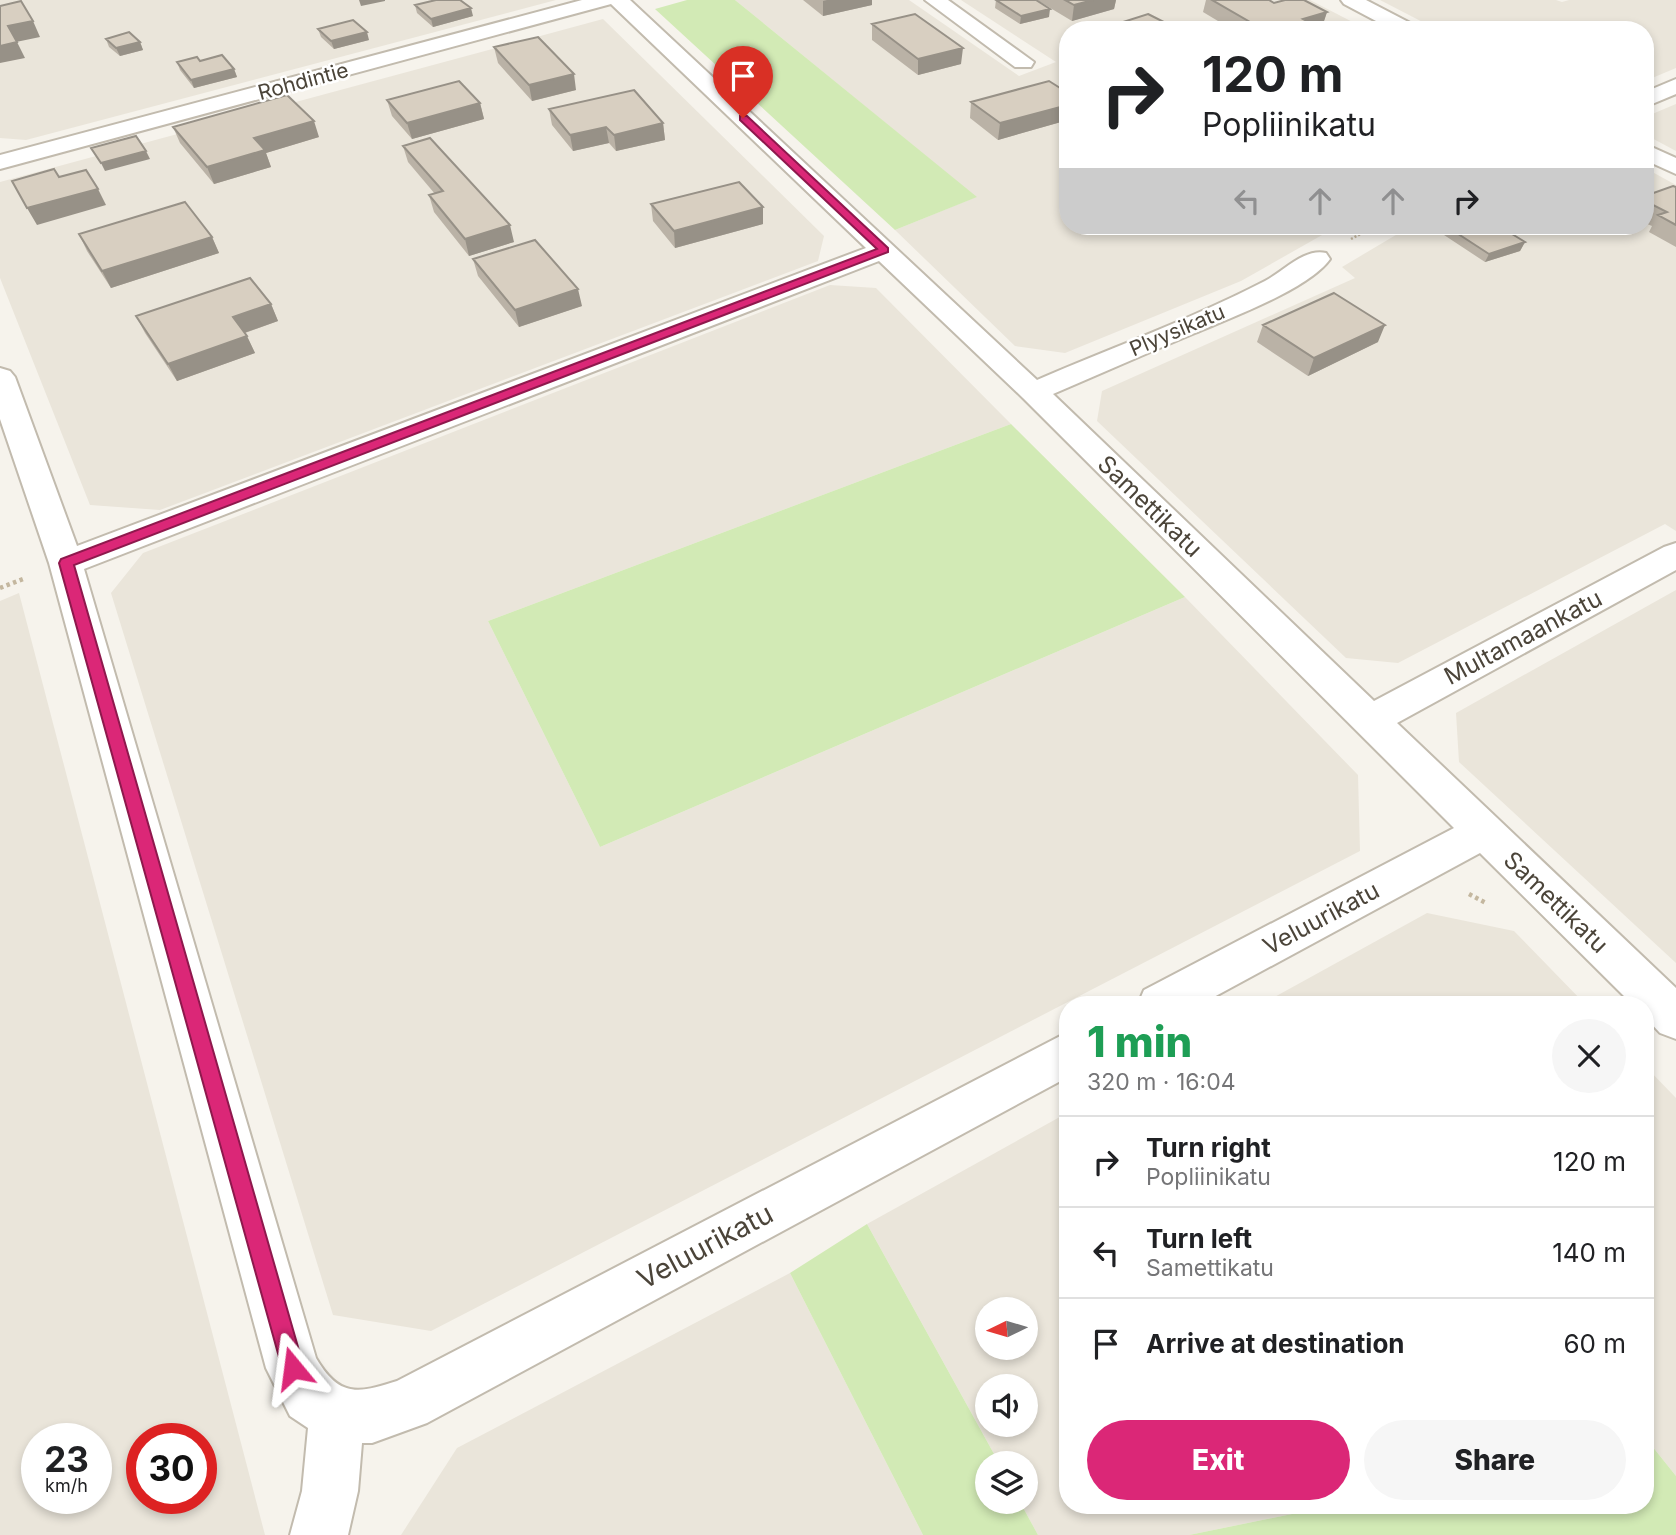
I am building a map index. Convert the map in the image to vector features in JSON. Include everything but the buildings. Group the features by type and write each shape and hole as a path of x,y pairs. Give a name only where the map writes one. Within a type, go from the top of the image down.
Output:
{"street":[{"name":"Rohdintie","path":"0,162 605,0"},
{"name":"Samettikatu","path":"618,0 1033,392 1653,996"},
{"path":"935,0 1023,62"},
{"path":"1351,0 1392,21"},
{"path":"1654,96 1676,86"},
{"path":"1654,156 1676,167"},
{"path":"66,563 884,250"},
{"name":"Plyysikatu","path":"1033,392 1252,298 1288,279 1317,259"},
{"path":"0,377 66,563 293,1368 309,1398 335,1415 334,1466 326,1514 319,1535"},
{"name":"Multamaankatu","path":"1370,720 1676,555"},
{"name":"Veluurikatu","path":"1175,996 1483,832"},
{"name":"Samettikatu","path":"1654,997 1676,1018"},
{"name":"Veluurikatu","path":"335,1415 372,1416 408,1404 1059,1059"}],"shaded area":[{"path":"0,0 556,0 26,140 0,138"},
{"path":"735,0 909,0 1019,76 1056,62 961,0 1310,0 1351,21 1059,21 1059,235 1322,235 1241,281 1065,353 1015,346 895,230 976,197"},
{"path":"1380,0 1676,0 1676,68 1654,77 1654,21 1421,21"},
{"path":"603,19 824,236 818,261 160,510 90,505 0,278 0,182"},
{"path":"1676,104 1676,151 1654,139 1654,113"},
{"path":"1654,173 1676,185 1676,531 1665,524 1398,663 1346,658 1097,421 1102,391 1355,278 1342,267 1396,235 1654,235"},
{"path":"830,285 876,288 1011,424 488,621 600,847 1185,597 1358,775 1360,851 1079,996 1059,996 1059,1007 431,1331 333,1315 111,593 143,553"},
{"path":"1676,590 1676,963 1459,762 1456,713"},
{"path":"19,593 265,1535 0,1535 0,601"},
{"path":"1427,913 1514,931 1577,996 1277,996"},
{"path":"1654,1075 1676,1098 1676,1476 1654,1448"},
{"path":"1059,1117 1059,1514 1292,1514 1189,1535 1038,1535 1027,1514 1038,1514 1038,1451 992,1451 985,1437 1038,1437 1038,1374 975,1374 975,1420 867,1224"},
{"path":"790,1273 923,1535 401,1535 457,1448"}],"green space":[{"path":"687,0 735,0 977,197 895,230 655,9"},
{"path":"1011,424 1185,597 600,847 488,621"},
{"path":"867,1224 975,1420 975,1437 985,1437 992,1451 975,1451 975,1514 1027,1514 1038,1535 923,1535 790,1273"},
{"path":"1654,1448 1676,1476 1676,1535 1189,1535 1292,1514 1654,1514"}],"route":[{"path":"293,1368 66,563 884,250 743,118"}]}
